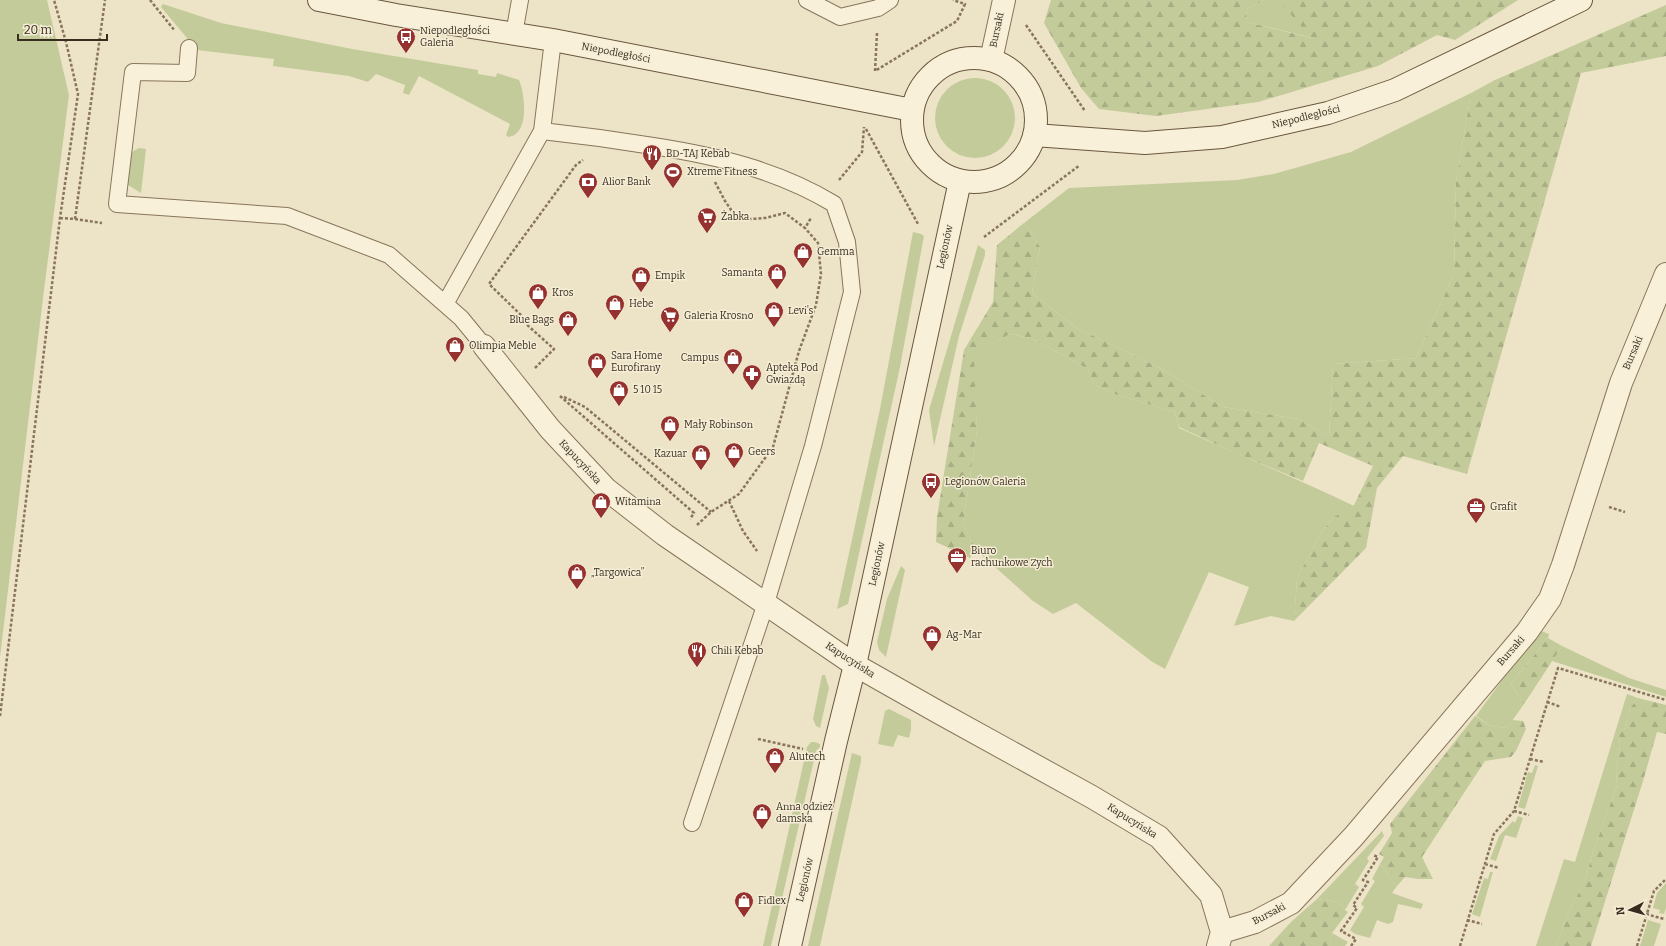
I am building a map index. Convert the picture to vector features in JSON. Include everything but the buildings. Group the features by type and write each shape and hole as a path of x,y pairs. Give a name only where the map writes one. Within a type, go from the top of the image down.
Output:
{"main road":[{"name":"Niepodległości","path":"319,0 396,15 553,40 912,110"},
{"name":"Bursaki","path":"991,60 1004,0"},
{"name":"Niepodległości","path":"1034,135 1145,143 1222,137 1328,113 1395,90 1581,0"},
{"path":"969,58 991,60 1007,68 1022,81 1032,97 1036,116 1034,135 1028,150 1006,173 992,180 976,182 960,181 943,174 928,162 917,146 912,129 912,110 919,90 932,74 949,62 969,58"},
{"name":"Legionów","path":"790,946 836,741 855,664 960,181"},
{"name":"Bursaki","path":"1220,939 1291,903 1354,836 1527,632 1550,599 1563,565 1621,383 1666,274"},
{"name":"Kapucyńska","path":"484,346 550,429 606,489 664,535 855,664 938,712 1092,797 1159,837 1211,895 1220,939"}],"lane":[{"path":"514,34 520,0"},
{"path":"807,0 840,17 884,4"},
{"path":"445,304 542,131 553,40"},
{"path":"189,48 187,73 133,72 116,204 287,216 389,255 460,318 484,346"},
{"path":"542,131 592,136 706,154 736,162 799,185 834,204 847,242 852,292 813,446 766,603 692,823"}],"path":[{"path":"0,716 60,218 78,94 66,42 54,0"},
{"path":"75,219 105,0"},
{"path":"150,0 189,48"},
{"path":"884,4 875,71 956,21 965,4 953,0"},
{"path":"1024,21 1085,111"},
{"path":"805,228 824,198 862,152 864,127 918,224"},
{"path":"533,370 554,349 524,323 524,318 489,284 576,165 587,157"},
{"path":"984,237 1086,161"},
{"path":"694,528 711,512 739,494 773,447 798,351 816,305 821,274 818,243 805,228 785,213 765,218 738,220 725,201 712,177"},
{"path":"60,218 108,224"},
{"path":"555,392 694,513 687,524"},
{"path":"560,396 585,406 711,512"},
{"path":"729,501 743,531 757,550 755,557"},
{"path":"1460,946 1494,834 1514,811 1558,668 1666,700"},
{"path":"1548,702 1561,706"},
{"path":"758,739 803,749"},
{"path":"1530,759 1544,762"},
{"path":"1514,811 1529,815"},
{"path":"1351,946 1356,939 1341,930 1357,908 1353,905 1368,882 1363,880 1378,857 1373,855 1376,849"},
{"path":"1485,864 1499,868"},
{"path":"1637,946 1654,891 1666,879"},
{"path":"1646,914 1664,919"},
{"path":"1467,920 1482,924"}],"green space":[{"path":"0,0 47,0 69,95 0,657"},
{"path":"1051,0 1265,0 1246,9 1247,22 1312,38 1283,6 1289,0 1518,0 1455,40 1437,35 1378,66 1258,102 1156,116 1099,109 1081,88 1044,23"},
{"path":"1265,0 1289,0 1284,6 1313,38 1247,22 1246,9"},
{"path":"163,4 221,23 352,49 478,70 478,74 496,77 497,73 519,80 524,104 523,122 515,135 508,137 506,135 510,124 419,76 409,95 403,93 405,85 376,74 368,82 349,76 273,66 274,59 197,50 161,7"},
{"path":"1666,5 1666,56 1581,73 1467,474 1403,456 1377,488 1366,548 1294,621 1297,578 1321,533 1334,517 1354,505 1373,466 1319,443 1303,481 1233,452 1179,427 1175,412 1111,393 1094,384 1088,369 1031,338 1010,334 974,353 977,431 963,523 976,550 970,558 936,542 937,517 964,350 993,302 997,245 1024,223 1040,247 1032,293 1075,327 1158,367 1223,407 1298,419 1329,436 1333,364 1416,358 1454,274 1456,182 1471,93 1495,80"},
{"path":"975,78 990,81 1003,90 1012,103 1015,118 1012,133 1003,146 990,155 975,158 960,155 947,146 938,133 935,118 938,103 947,90 960,81"},
{"path":"1471,93 1456,182 1454,274 1416,358 1333,364 1329,436 1298,419 1223,407 1158,367 1075,327 1032,293 1040,247 1024,223 1069,188 1237,180 1274,174 1351,152"},
{"path":"139,148 146,149 141,193 128,185 129,160 132,152"},
{"path":"913,232 924,236 900,367 848,604 837,609 880,409"},
{"path":"978,245 985,250 985,255 959,336 934,446 929,410"},
{"path":"1010,334 1031,338 1088,369 1094,384 1111,393 1175,412 1179,428 1354,506 1334,517 1321,533 1297,578 1294,621 1271,616 1234,626 1249,587 1209,572 1165,669 1151,661 1076,603 1053,614 1033,601 976,550 963,523 977,431 973,353"},
{"path":"901,566 905,570 886,657 879,650 877,642 887,599"},
{"path":"1541,631 1549,634 1548,638 1511,684 1524,704 1507,728 1490,726 1476,716 1536,633"},
{"path":"1548,638 1562,646 1524,704 1511,684"},
{"path":"1562,646 1629,678 1666,690 1666,697 1552,661"},
{"path":"822,675 825,675 829,688 820,728 816,726 813,719"},
{"path":"1627,694 1638,698 1630,708 1626,728 1619,734 1620,746 1616,769 1617,785 1592,855 1585,881 1569,911 1556,946 1536,946 1564,859 1575,862"},
{"path":"1638,698 1666,705 1666,734 1657,732 1591,946 1556,946 1569,911 1585,881 1592,855 1617,785 1616,769 1620,746 1619,734 1626,728 1630,708"},
{"path":"889,709 911,720 909,738 898,735 893,747 878,744 885,711"},
{"path":"1475,716 1490,726 1507,728 1512,720 1523,721 1526,729 1516,751 1511,757 1485,761 1422,857 1433,879 1405,877 1397,886 1380,864 1384,857 1379,854 1392,833 1390,824"},
{"path":"811,742 820,744 820,747 816,751 771,946 763,946 807,747"},
{"path":"852,753 861,756 861,761 820,946 808,946"},
{"path":"1535,765 1538,766 1525,809 1518,807 1528,772 1532,773"},
{"path":"1518,816 1523,818 1516,838 1505,835 1496,861 1490,859 1499,836 1513,821 1515,823"},
{"path":"1382,831 1384,836 1367,858 1369,861 1355,884 1359,887 1345,910 1338,902 1317,899"},
{"path":"1380,864 1397,886 1392,893 1423,904 1421,909 1398,904 1393,922 1388,924 1377,920 1370,938 1355,934 1350,930 1364,907 1361,904 1375,881 1372,879"},
{"path":"1490,872 1493,872 1480,917 1472,914 1484,878 1488,879"},
{"path":"1666,883 1666,908 1664,914 1659,913 1660,910 1653,908 1657,893"},
{"path":"1317,899 1338,902 1348,912 1332,933 1329,946 1269,946 1291,922"},
{"path":"1648,920 1661,924 1654,946 1640,946"},
{"path":"1332,933 1348,942 1345,946 1329,946"}],"place":[{"name":"Niepodległości Galeria","path":"406,54"},
{"name":"BD-TAJ Kebab","path":"652,171"},
{"name":"Xtreme Fitness","path":"673,189"},
{"name":"Alior Bank","path":"588,199"},
{"name":"Żabka","path":"707,234"},
{"name":"Gemma","path":"803,269"},
{"name":"Samanta","path":"777,290"},
{"name":"Empik","path":"641,293"},
{"name":"Kros","path":"538,310"},
{"name":"Hebe","path":"615,321"},
{"name":"Levi's","path":"774,328"},
{"name":"Galeria Krosno","path":"670,333"},
{"name":"Blue Bags","path":"568,337"},
{"name":"Olimpia Meble","path":"455,363"},
{"name":"Campus","path":"733,375"},
{"name":"Sara Home Eurofirany","path":"597,379"},
{"name":"Apteka Pod Gwiazdą","path":"752,391"},
{"name":"5 10 15","path":"619,407"},
{"name":"Mały Robinson","path":"670,442"},
{"name":"Geers","path":"734,469"},
{"name":"Kazuar","path":"701,471"},
{"name":"Legionów Galeria","path":"931,499"},
{"name":"Witamina","path":"601,519"},
{"name":"Grafit","path":"1476,524"},
{"name":"Biuro rachunkowe Zych","path":"957,574"},
{"name":"„Targowica”","path":"577,590"},
{"name":"Ag-Mar","path":"932,652"},
{"name":"Chili Kebab","path":"697,668"},
{"name":"Alutech","path":"775,774"},
{"name":"Anna odzież damska","path":"762,830"},
{"name":"Fidlex","path":"744,918"}]}
